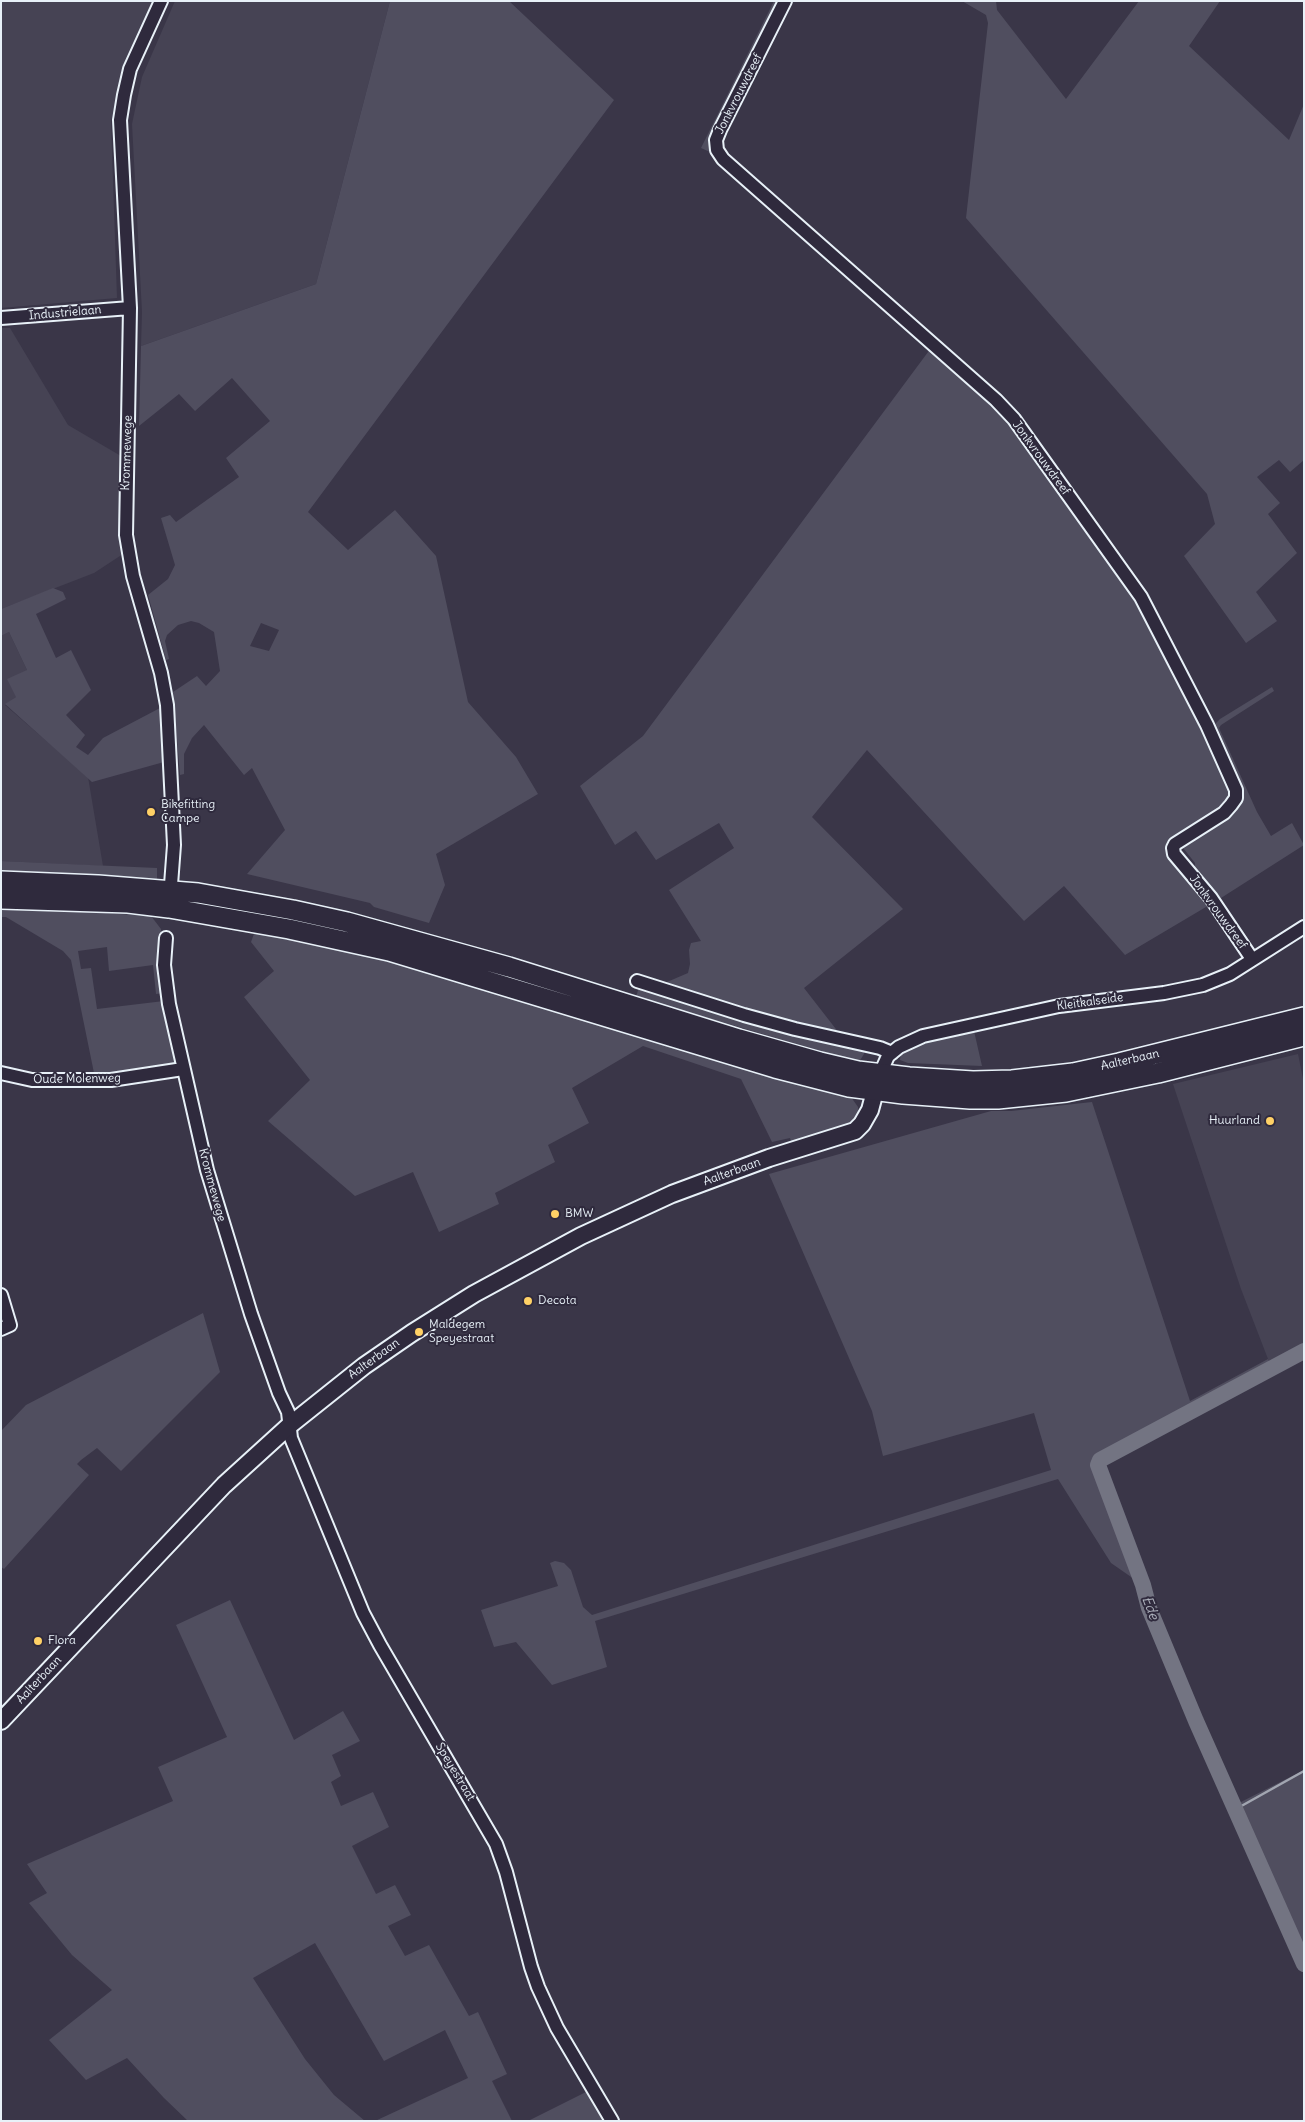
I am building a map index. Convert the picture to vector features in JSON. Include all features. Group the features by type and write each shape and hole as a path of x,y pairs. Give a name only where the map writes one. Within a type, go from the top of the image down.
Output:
{"highway":[{"path":"1,881 89,884 170,900 389,951 775,1068 848,1087 877,1083"},
{"path":"1,899 170,900"},
{"name":"Aalterbaan","path":"877,1083 1042,1077 1119,1063 1304,1016"},
{"name":"Aalterbaan","path":"877,1083 930,1097 970,1099 998,1099 1066,1092 1158,1073 1304,1036"}],"main road":[{"name":"Aalterbaan","path":"1,1721 197,1512 290,1425 364,1366 412,1332 474,1294 531,1261 589,1232 672,1194 769,1158 855,1131 867,1117 877,1083"}],"street":[{"name":"Krommewege","path":"161,1 130,69 120,120 130,308 126,536 133,576 161,673 167,706 174,845 170,900"},
{"name":"Jonkvrouwdreef","path":"785,1 720,130 716,140 717,150 723,159 996,400 1014,419 1141,597 1206,725 1236,790 1236,798 1232,805 1224,813 1175,844 1173,848 1174,854 1211,898 1252,959"},
{"name":"Industrielaan","path":"1,318 130,308"},
{"name":"Kleitkalseide","path":"877,1083 885,1060 910,1041 932,1033 1059,1006 1164,993 1203,985 1230,974 1304,927"},
{"name":"Krommewege","path":"166,938 164,965 169,1004 207,1170 229,1247 279,1393 288,1412 290,1425"},
{"path":"637,982 744,1015 795,1029 880,1048 892,1053"},
{"name":"Oude Molenweg","path":"1,1073 32,1080 111,1080 183,1069"},
{"path":"1,1295 5,1327"},
{"name":"Speyestraat","path":"290,1425 291,1438 363,1613 496,1844 506,1872 530,1967 538,1987 557,2028 612,2121"}],"shaded area":[{"path":"1,1 155,1 124,70 111,121 117,298 1,308"},
{"path":"175,1 390,1 316,284 141,346 142,312 132,124 142,77"},
{"path":"390,1 509,1 614,100 308,512 348,550 395,510 436,556 468,702 516,757 538,794 436,854 445,885 429,923 374,907 370,903 247,874 285,830 252,768 244,775 204,725 192,738 184,754 184,774 180,775 173,692 197,676 206,686 220,671 214,632 199,623 191,621 178,625 167,635 165,641 169,659 166,660 148,595 168,579 175,565 161,518 170,515 176,522 239,477 226,458 270,421 232,378 195,411 179,394 139,426 141,346 316,284","holes":["261,623 279,630 269,651 250,646"]},
{"path":"774,1 782,1 713,140 710,152 701,148"},
{"path":"962,1 996,1 997,10 1066,99 1139,1 1220,1 1189,46 1289,140 1304,104 1304,460 1290,472 1279,460 1257,477 1280,503 1268,514 1297,553 1256,592 1277,621 1246,643 1184,556 1215,524 1207,494 966,218 988,23 986,15"},
{"path":"1,328 10,328 68,425 121,456 120,508 123,554 94,573 1,609"},
{"path":"931,348 994,402 1127,581 1205,726 1232,795 1229,802 1170,843 1211,904 1125,955 1064,886 1024,921 867,750 812,817 903,909 804,988 839,1033 863,1048 864,1054 859,1062 636,997 639,987 664,993 667,982 688,973 691,943 701,941 669,890 734,848 719,823 656,860 636,831 615,845 580,786 643,736"},
{"path":"53,588 63,592 66,599 36,614 56,658 71,650 91,690 66,715 85,735 76,747 88,755 103,738 160,708 164,762 92,782 5,704 16,697 7,679 27,670 9,632 1,636 1,609"},
{"path":"9,632 27,670 16,697 5,705 88,777 103,866 1,861 1,636"},
{"path":"1272,687 1274,691 1219,728 1257,812 1271,836 1292,823 1304,845 1221,898 1195,868 1195,863 1180,844 1241,801 1214,730 1214,725 1220,719"},
{"path":"1,861 157,868 157,880 1,871"},
{"path":"1,906 151,916 161,929 164,993 156,994 153,965 109,971 107,947 78,951 81,969 91,968 97,1009 164,1001 176,1062 171,1068 117,1074 94,1073 71,960 63,951 6,917 1,917"},
{"path":"255,931 385,959 678,1048 851,1097 858,1107 858,1114 853,1122 841,1131 793,1147 790,1138 772,1142 741,1079 643,1046 572,1088 589,1123 548,1145 555,1162 495,1193 499,1204 439,1232 413,1172 355,1196 268,1121 310,1080 244,997 274,971 251,942"},
{"path":"974,1031 982,1066 908,1063 900,1060 901,1053 913,1045"},
{"path":"1298,1054 1304,1084 1304,1358 1276,1373 1268,1359 1241,1289 1173,1084"},
{"path":"1092,1102 1190,1401 1268,1359 1276,1373 1102,1464 1130,1534 1121,1537 1138,1578 1134,1579 1111,1563 1058,1479 595,1621 607,1667 552,1685 516,1642 494,1647 481,1610 558,1586 550,1563 555,1561 564,1563 571,1570 583,1607 592,1615 1051,1470 1034,1413 883,1456 872,1411 769,1174 991,1111 1011,1111"},
{"path":"203,1313 220,1372 121,1471 97,1448 81,1460 77,1464 89,1475 4,1569 1,1567 1,1431 26,1405"},
{"path":"230,1600 294,1740 343,1711 360,1741 332,1755 341,1776 331,1782 341,1806 373,1792 389,1827 352,1846 376,1894 395,1885 411,1915 388,1926 405,1956 429,1945 469,2016 478,2012 507,2074 492,2081 512,2121 375,2121 468,2078 445,2030 384,2061 315,1943 253,1978 305,2059 334,2095 365,2121 188,2121 127,2058 86,2080 49,2040 112,1990 72,1955 29,1903 47,1893 27,1864 173,1801 158,1767 227,1737 176,1625"},
{"path":"1304,1770 1304,1954 1237,1804"},
{"path":"588,2091 606,2121 528,2121"}],"waterway":[{"name":"Ede","path":"1304,1351 1100,1460 1098,1465 1143,1585 1149,1608 1196,1721 1304,1964"},
{"path":"1236,1809 1304,1771"}],"place":[{"name":"Bikefitting Campe","path":"151,812"},
{"name":"Huurland","path":"1270,1121"},
{"name":"BMW","path":"555,1214"},
{"name":"Decota","path":"528,1301"},
{"name":"Maldegem Speyestraat","path":"419,1332"},
{"name":"Flora","path":"38,1641"}]}
